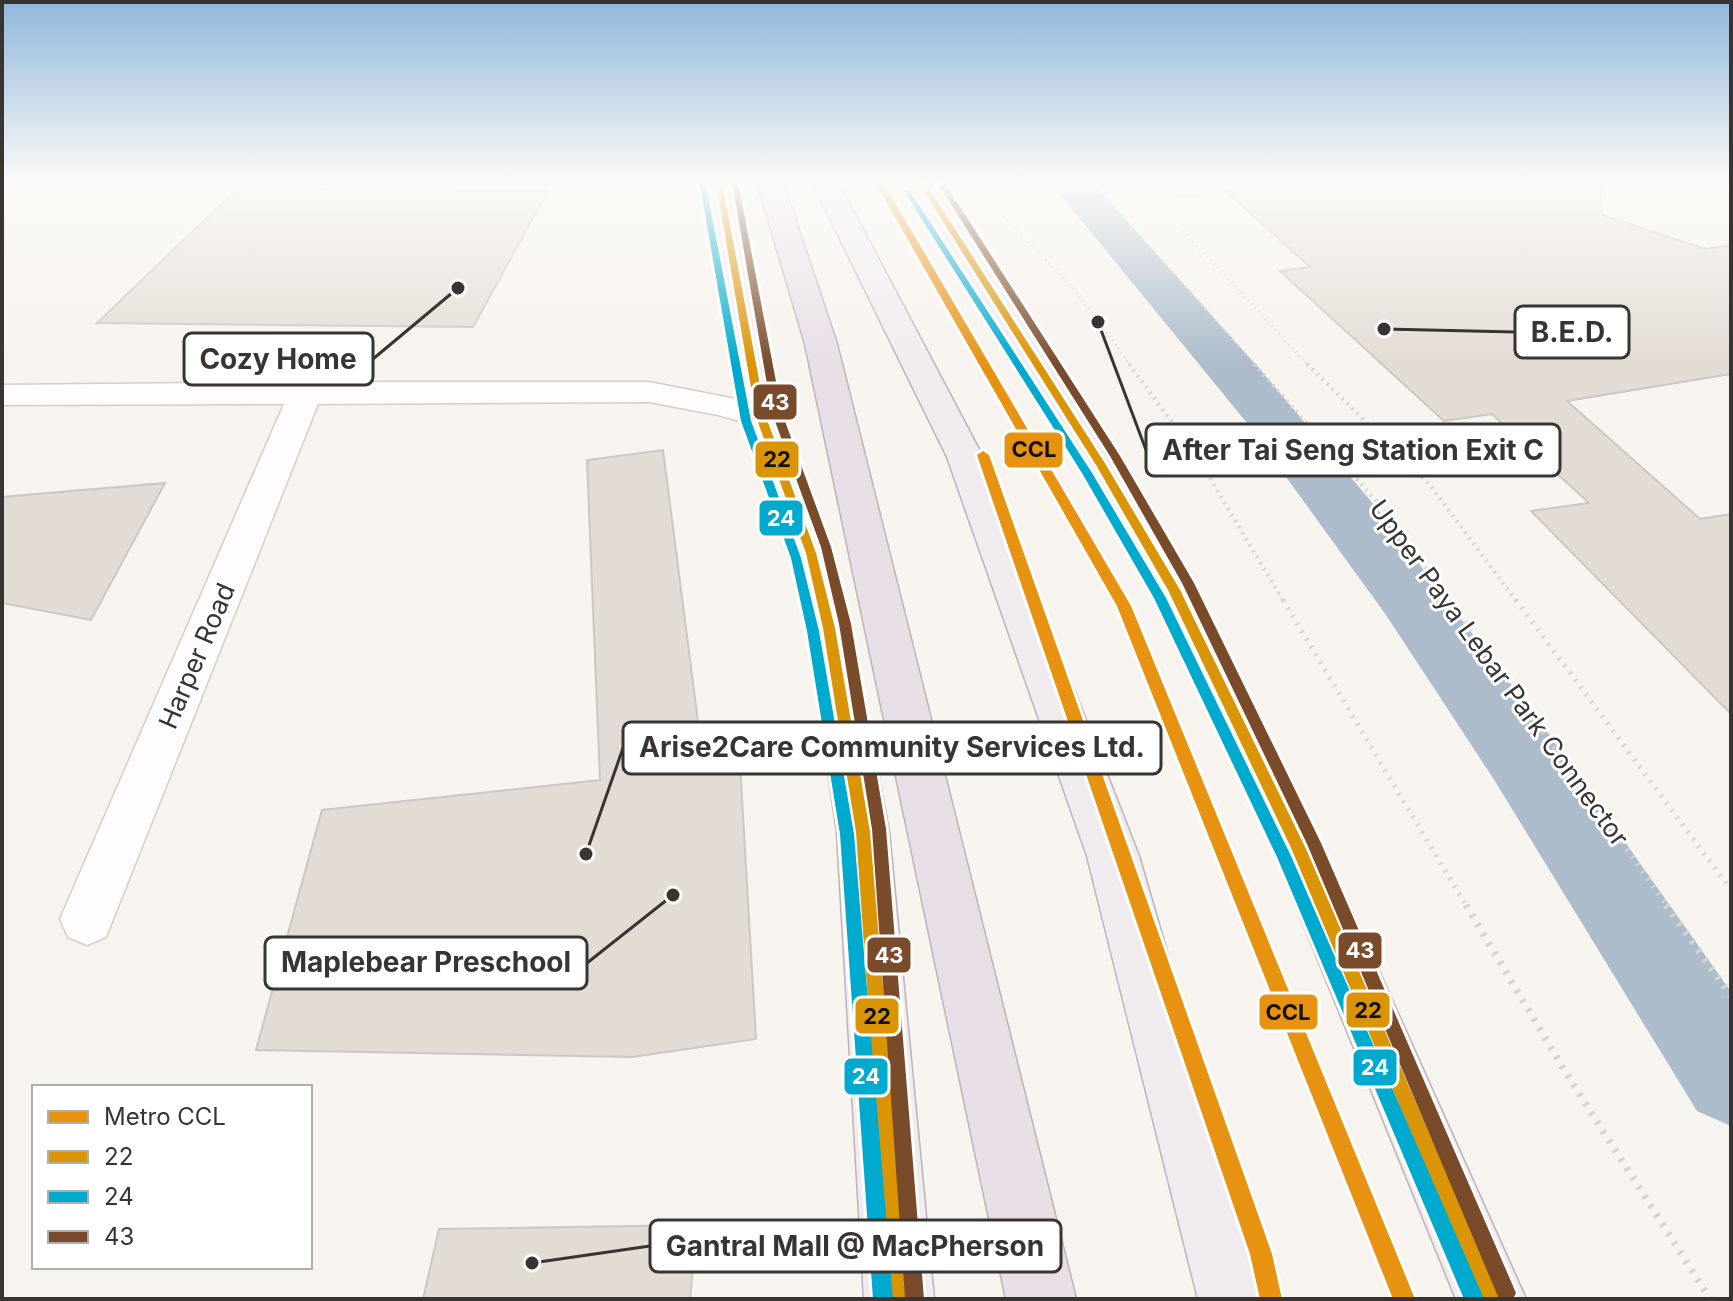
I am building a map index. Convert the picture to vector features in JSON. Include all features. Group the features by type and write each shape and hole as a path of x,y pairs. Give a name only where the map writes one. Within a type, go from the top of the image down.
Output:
{"highway":[{"path":"789,243 821,344 1041,1299"}],"main road":[{"path":"730,243 761,417 811,553 829,628 863,832 899,1299"},
{"path":"856,243 965,457 1108,842 1233,1299"},
{"path":"961,243 1101,465 1174,590 1299,849 1491,1299"}],"street":[{"name":"Harper Road","path":"87,919 306,392"},
{"path":"2,395 649,392 724,406 761,417"}],"path":[{"path":"1030,243 1072,286 1194,452 1558,1059 1710,1299"},
{"name":"Upper Paya Lebar Park Connector","path":"1146,243 1385,511 1731,996"},
{"path":"1194,243 1330,388 1430,485 1731,890"}],"building":[{"path":"181,243 519,243 473,327 97,323"},
{"path":"1283,243 1687,243 1706,249 1731,245 1731,374 1567,401 1700,519 1731,514 1731,714 1531,511 1589,503 1492,414 1444,421 1280,271 1310,267"},
{"path":"663,450 704,768 740,764 756,1039 632,1057 256,1050 322,810 600,780 587,460"},
{"path":"165,483 91,620 2,603 2,497"},
{"path":"697,1225 690,1299 423,1299 439,1229"}],"waterway":[{"path":"1123,243 1267,411 1410,598 1574,836 1731,1077"}],"metro line":[{"name":"CCL","path":"914,243 1124,606 1404,1299"},
{"name":"CCL","path":"983,455 1261,1254 1271,1299"}],"transit line":[{"name":"24","path":"714,243 746,421 796,558 813,631 847,834 883,1299"},
{"name":"22","path":"730,243 761,417 811,553 829,628 863,832 899,1299"},
{"name":"43","path":"746,243 777,413 826,547 845,624 879,829 915,1298"},
{"name":"24","path":"940,243 1087,473 1160,598 1284,856 1474,1299"},
{"name":"22","path":"960,243 1101,465 1174,590 1299,849 1491,1299"},
{"name":"43","path":"979,243 1115,456 1188,583 1314,843 1506,1293"}],"place":[{"name":"Cozy Home","path":"458,288"},
{"name":"After Tai Seng Station Exit C","path":"1098,322"},
{"name":"B.E.D.","path":"1384,329"},
{"name":"Arise2Care Community Services Ltd.","path":"586,854"},
{"name":"Maplebear Preschool","path":"673,895"},
{"name":"Gantral Mall @ MacPherson","path":"532,1263"}]}
